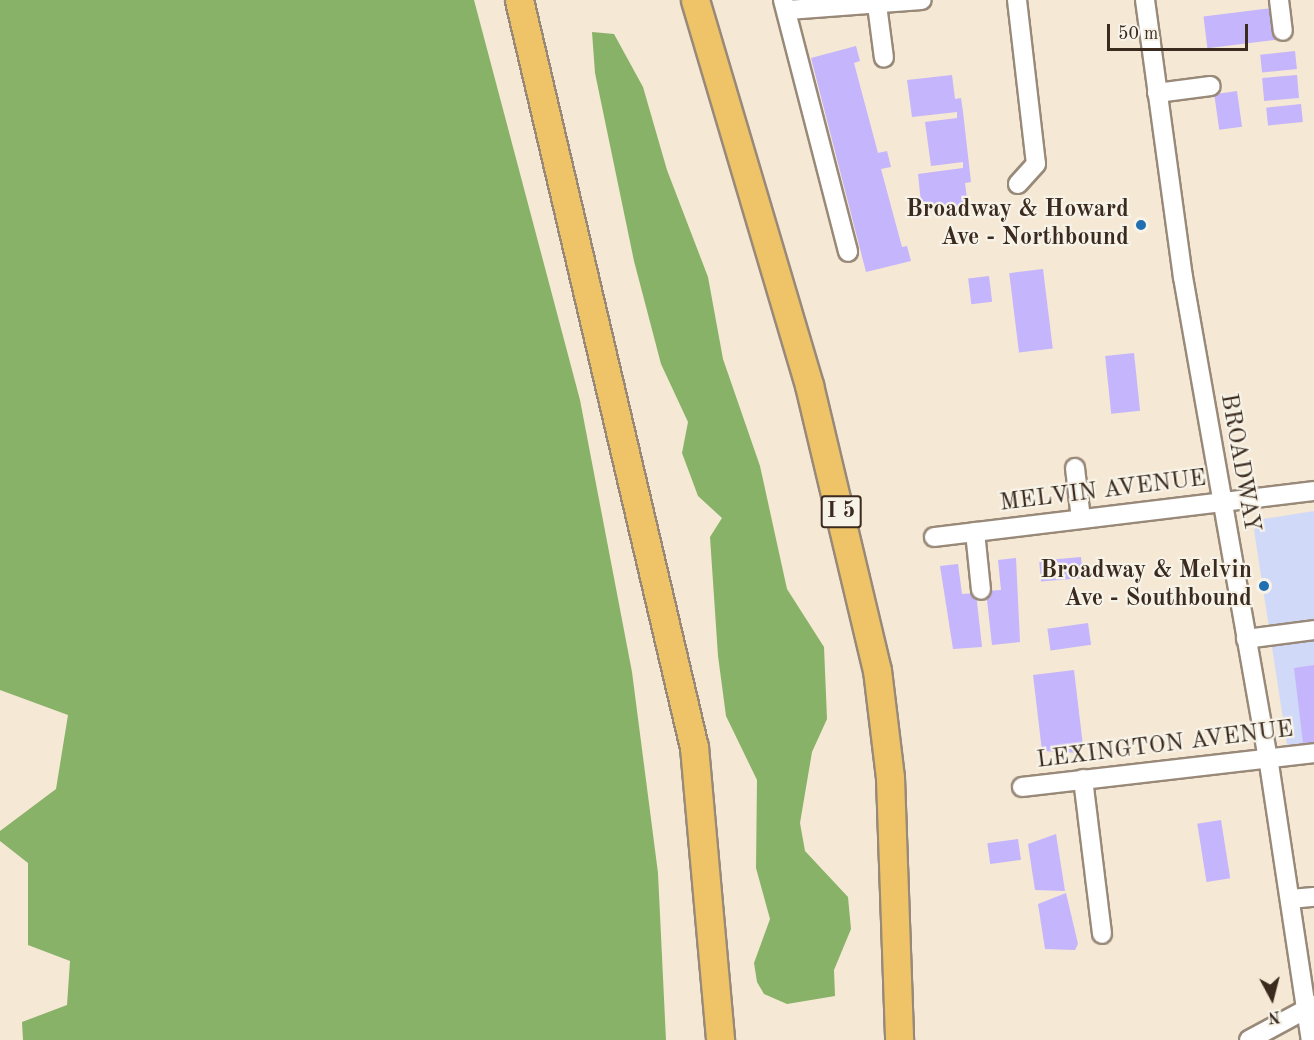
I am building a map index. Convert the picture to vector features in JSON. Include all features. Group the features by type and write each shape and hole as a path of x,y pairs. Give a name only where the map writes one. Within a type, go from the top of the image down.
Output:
{"highway":[{"path":"519,0 694,747 720,1040"},
{"name":"I 5","path":"695,0 809,385 877,670 890,778 900,1040"}],"street":[{"path":"848,252 785,5 877,5 922,0"},
{"path":"1017,0 1030,43 1036,164 1017,184"},
{"name":"BROADWAY","path":"1145,0 1157,93 1221,501 1310,1005 1311,1040"},
{"path":"1279,0 1283,31"},
{"path":"877,5 884,58"},
{"path":"1157,93 1211,86"},
{"path":"1075,468 1081,519"},
{"name":"MELVIN AVENUE","path":"934,537 1314,491"},
{"path":"975,532 981,590"},
{"path":"1246,639 1314,630"},
{"name":"LEXINGTON AVENUE","path":"1022,787 1314,753"},
{"path":"1083,779 1102,934"},
{"path":"1290,899 1314,897"},
{"path":"1249,1040 1310,1005"}],"shaded area":[{"path":"1314,511 1314,748 1293,750 1287,745 1254,530 1263,519"}],"green space":[{"path":"0,0 474,0 580,400 632,672 658,873 666,1040 23,1040 22,1022 67,1005 70,961 28,945 28,863 0,841 0,831 56,789 68,715 0,690"},
{"path":"592,32 614,34 643,87 667,170 708,277 723,359 760,466 787,589 824,647 827,719 812,752 800,823 805,851 848,897 851,929 834,970 835,996 787,1004 764,994 757,982 754,963 770,919 756,868 757,780 726,716 718,656 710,537 722,518 698,496 682,453 688,422 661,364 634,261 595,73"}],"building":[{"path":"1272,8 1276,40 1207,48 1204,16"},
{"path":"856,46 860,61 854,63 878,153 887,151 891,167 881,169 902,247 907,246 911,261 866,272 811,58"},
{"path":"1295,51 1297,69 1262,73 1260,55"},
{"path":"952,75 955,99 961,98 963,112 971,182 965,183 968,206 922,212 918,174 963,168 963,162 931,166 925,122 957,118 957,112 912,117 907,80"},
{"path":"1297,75 1299,98 1264,101 1262,78"},
{"path":"1237,91 1242,127 1219,130 1214,94"},
{"path":"1301,104 1303,122 1268,126 1266,108"},
{"path":"1043,269 1053,348 1019,353 1009,273"},
{"path":"989,276 992,302 971,304 968,279"},
{"path":"1134,353 1140,411 1111,414 1105,356"},
{"path":"1081,557 1083,578 1041,582 1039,561"},
{"path":"1016,558 1020,642 992,645 986,591 1001,590 998,560"},
{"path":"958,564 962,594 976,593 982,647 953,649 940,566"},
{"path":"1088,623 1091,645 1050,650 1047,629"},
{"path":"1314,665 1314,742 1303,743 1294,668"},
{"path":"1074,670 1083,746 1080,753 1042,751 1033,675"},
{"path":"1221,820 1230,878 1207,882 1197,824"},
{"path":"1056,834 1065,891 1035,890 1028,844"},
{"path":"1018,839 1021,860 990,864 987,843"},
{"path":"1066,893 1078,944 1075,950 1045,949 1038,904"}],"place":[{"name":"Broadway & Howard Ave - Northbound","path":"1141,225"},
{"name":"Broadway & Melvin Ave - Southbound","path":"1264,586"}]}
